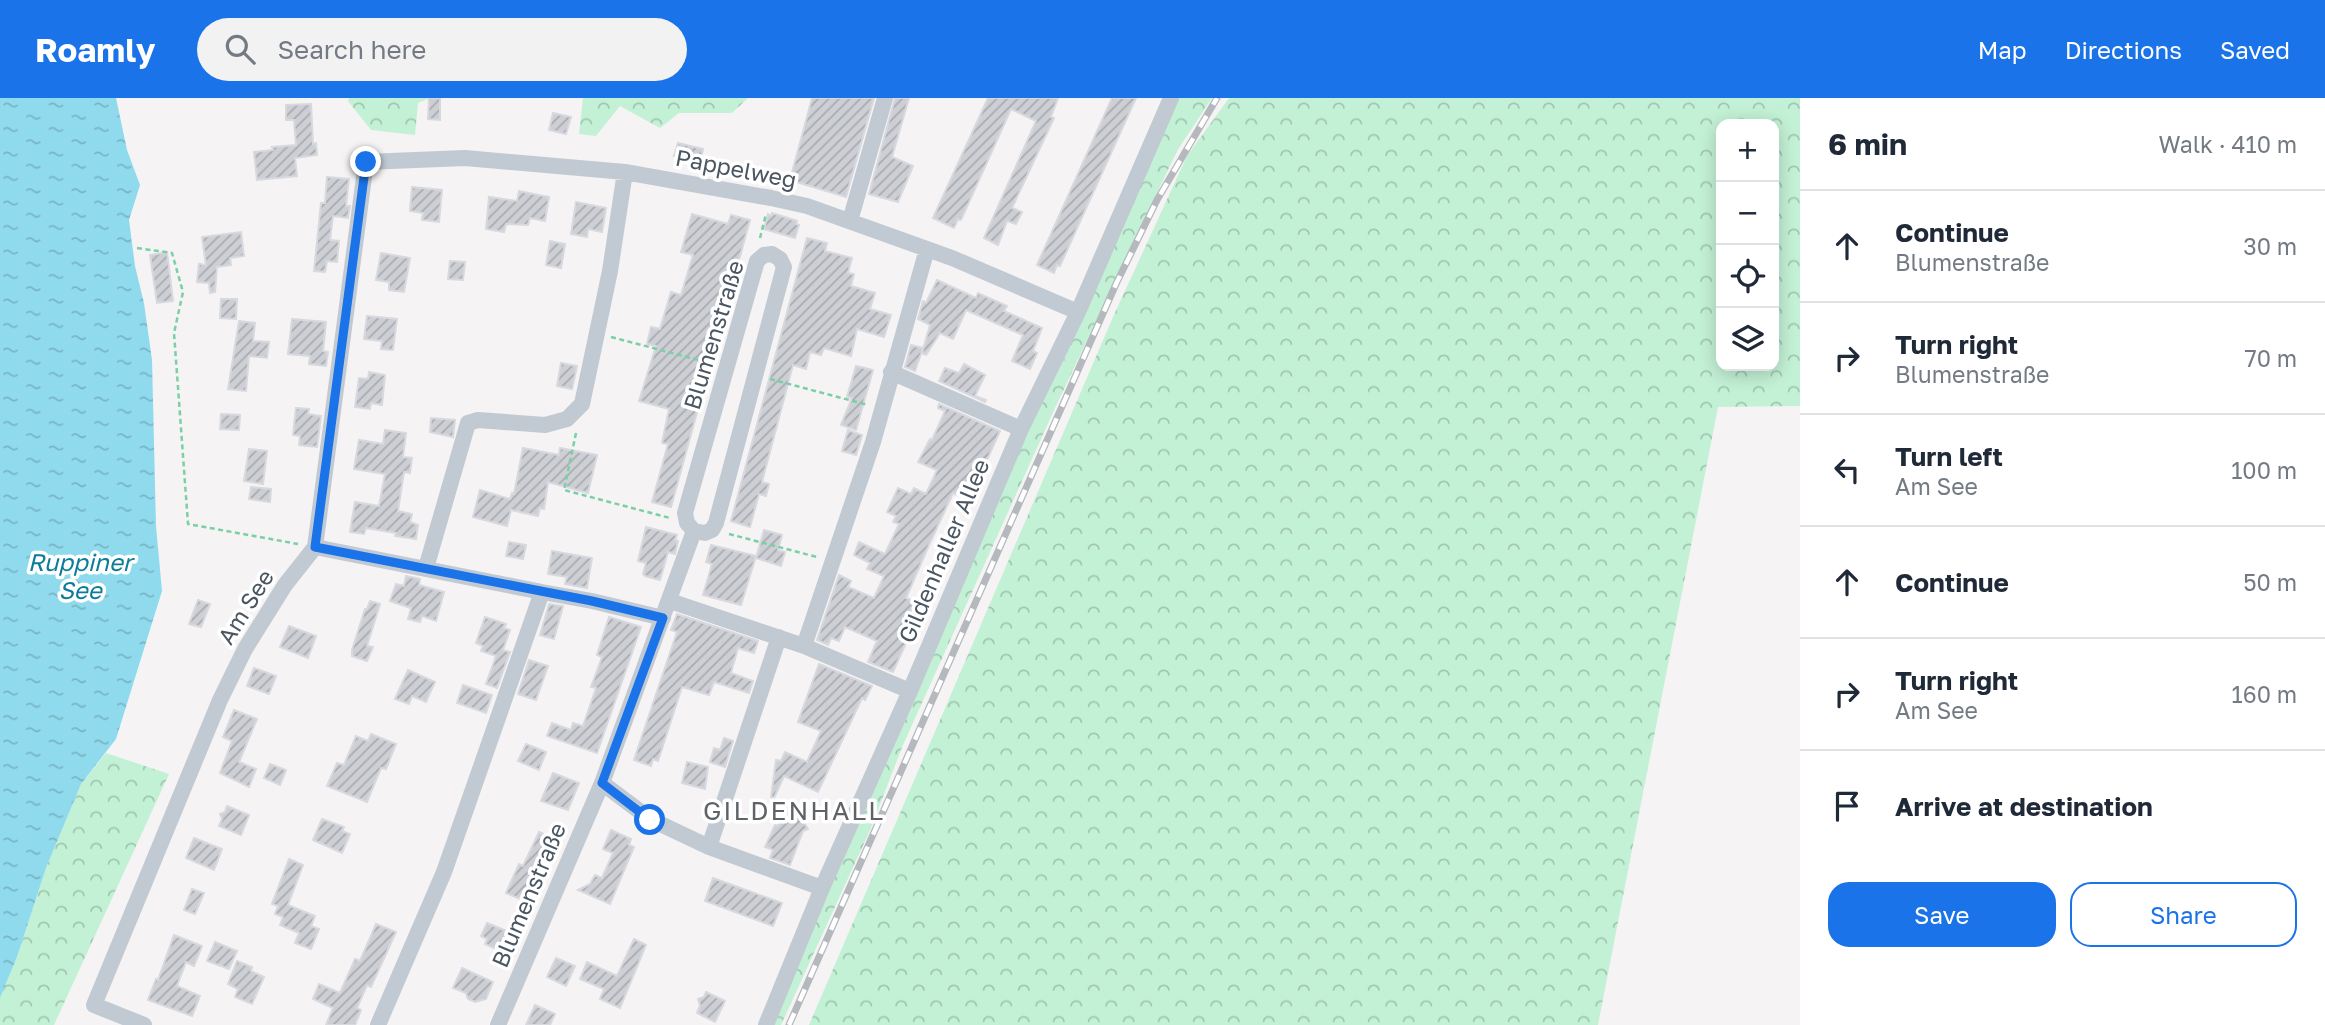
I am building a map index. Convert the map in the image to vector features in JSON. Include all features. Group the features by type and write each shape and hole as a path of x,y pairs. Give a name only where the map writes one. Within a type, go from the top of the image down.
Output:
{"street":[{"path":"850,221 885,98"},
{"name":"Gildenhaller Allee","path":"766,1025 822,888 910,691 1021,429 1078,312 1171,98"},
{"name":"Pappelweg","path":"315,547 366,162 465,158 625,172 771,198 807,206 927,249 1078,312"},
{"path":"426,568 468,423 478,419 545,425 567,419 582,404 610,271 625,172"},
{"path":"804,646 834,562 882,409 927,249"},
{"name":"Blumenstraße","path":"498,1025 602,783 670,601 690,527 685,513 757,261 764,255 772,254 780,259 784,268 712,530"},
{"path":"891,372 1021,429"},
{"path":"690,527 705,533 712,530"},
{"path":"315,547 592,601 663,618"},
{"name":"Am See","path":"144,1025 94,1005 220,700 245,649 285,585 315,547"},
{"path":"378,1025 444,872 542,592"},
{"path":"670,601 804,646 910,691"},
{"path":"709,847 779,637"},
{"path":"602,783 650,820 709,847 822,888"}],"path":[{"path":"757,261 757,249 771,198"},
{"path":"137,247 172,253 183,292 174,333 188,524 315,547"},
{"path":"597,333 727,368"},
{"path":"755,375 882,409"},
{"path":"582,404 564,490 690,527"},
{"path":"712,530 834,562"}],"green space":[{"path":"349,98 430,98 418,103 415,135 371,130 348,101"},
{"path":"583,98 748,98 732,113 679,113 660,128 620,106 596,136 579,134"},
{"path":"1175,98 1212,98 1177,151 1055,408 903,745 871,828 781,1025 765,1025"},
{"path":"1229,98 1800,98 1800,406 1718,407 1598,1025 809,1025 1113,317 1187,156"},
{"path":"106,753 169,774 54,1025 0,1025 0,998 17,957 46,868 81,784"}],"water":[{"name":"Ruppiner See","path":"0,98 116,98 127,150 140,185 129,220 152,360 156,526 162,591 116,739 81,784 46,868 17,957 0,998"}],"building":[{"path":"429,98 440,98 440,120 428,119"},
{"path":"812,98 874,98 846,197 790,180"},
{"path":"895,98 909,98 892,157 913,166 898,202 869,194"},
{"path":"988,98 1058,98 1051,117 1054,118 1012,208 1022,212 1016,224 1007,221 998,245 984,238 1036,121 1011,109 961,220 958,219 954,228 933,218"},
{"path":"1112,98 1136,98 1060,266 1057,265 1054,273 1037,265"},
{"path":"311,104 313,144 316,143 317,155 295,158 297,176 257,180 254,152 296,145 294,120 286,120 286,105"},
{"path":"553,113 571,117 566,134 549,130"},
{"path":"678,143 703,149 700,162 674,156"},
{"path":"327,177 349,179 346,206 350,206 348,218 333,216 330,240 339,241 337,262 327,261 325,272 314,271 321,203 325,203"},
{"path":"412,187 442,190 439,222 422,220 423,213 410,211"},
{"path":"519,191 549,197 545,221 530,218 528,225 506,224 504,232 486,229 489,197 517,201"},
{"path":"576,202 606,208 602,232 588,229 587,237 571,234"},
{"path":"772,213 797,221 796,224 799,225 795,238 764,229 768,214 771,216"},
{"path":"692,214 728,224 731,215 750,220 671,507 652,502 668,444 662,443 669,409 639,401 656,346 647,344 651,327 660,329 671,292 681,295 693,255 681,252"},
{"path":"241,232 244,256 230,258 231,265 217,267 215,292 210,293 209,283 197,282 199,264 206,265 202,237"},
{"path":"807,238 827,243 825,251 852,258 848,273 854,274 851,286 875,293 870,309 891,315 884,337 857,329 851,356 824,348 821,355 810,352 806,369 793,365 762,482 769,484 766,496 759,494 750,527 731,521"},
{"path":"550,241 565,244 561,268 546,265"},
{"path":"167,252 173,301 157,303 150,255"},
{"path":"381,253 410,258 404,292 389,290 389,282 376,280"},
{"path":"450,261 465,262 463,280 448,279"},
{"path":"937,280 976,298 978,293 1007,306 1004,311 1042,328 1033,351 1037,353 1030,369 1012,361 1023,335 966,310 953,339 940,333 926,355 922,353 930,325 918,319 923,301 926,303"},
{"path":"221,299 237,299 236,319 220,318"},
{"path":"367,316 397,319 393,350 381,349 382,341 364,339"},
{"path":"292,319 326,322 323,351 328,352 326,366 309,364 310,356 288,354"},
{"path":"239,321 255,323 253,341 269,342 267,358 249,356 246,391 228,389"},
{"path":"911,345 923,348 915,371 905,367"},
{"path":"561,363 577,366 572,389 557,386"},
{"path":"964,364 985,375 975,396 986,400 985,402 939,381 945,368 959,373"},
{"path":"856,366 873,370 856,430 841,425 852,398 847,397"},
{"path":"369,372 385,375 382,405 371,403 370,409 355,407 359,378 368,379"},
{"path":"939,404 1000,431 969,500 953,493 929,545 906,598 923,605 893,672 868,662 877,641 845,627 839,641 831,638 828,645 817,640 839,575 851,581 848,587 874,598 884,576 867,569 870,563 854,555 859,542 885,554 899,524 893,522 896,516 887,512 898,488 911,494 914,488 926,494 937,470 918,462 945,411 938,408"},
{"path":"296,408 309,409 308,414 321,416 317,447 299,445 300,436 293,435"},
{"path":"221,414 240,415 239,430 220,429"},
{"path":"431,418 455,420 453,437 430,432"},
{"path":"385,430 406,433 403,457 412,458 410,473 404,472 398,511 412,514 410,522 418,525 416,539 366,528 364,534 350,532 355,502 379,506 385,474 354,469 359,440 383,444"},
{"path":"848,430 862,435 856,455 842,451"},
{"path":"523,448 559,455 560,448 597,455 588,493 548,482 544,509 540,508 538,516 511,510 507,526 473,517 480,490 510,499 512,493 514,494"},
{"path":"249,449 267,451 263,484 244,481"},
{"path":"251,487 271,489 270,502 249,499"},
{"path":"646,527 677,535 675,554 668,552 660,580 645,576 643,574 646,563 638,561"},
{"path":"764,530 782,535 778,550 785,552 781,566 756,558"},
{"path":"509,542 526,545 523,559 506,556"},
{"path":"711,545 756,556 741,605 703,595 712,564 706,562"},
{"path":"552,551 592,558 587,588 565,584 567,577 548,574"},
{"path":"406,576 420,579 419,585 444,592 436,621 422,616 420,622 408,619 411,608 390,601 396,584 404,586"},
{"path":"198,600 210,604 201,627 189,624"},
{"path":"370,601 380,604 367,646 373,647 367,661 352,656 352,650"},
{"path":"549,604 563,606 554,639 540,635"},
{"path":"677,614 758,641 754,653 738,648 731,673 753,681 749,693 714,682 709,695 682,687 658,761 653,759 651,766 634,760 677,632 671,630"},
{"path":"485,617 506,624 504,628 510,630 503,650 510,652 497,688 486,684 496,656 481,651 483,646 476,643"},
{"path":"609,617 641,627 597,753 547,736 552,723 571,730 573,723 583,726 596,688 591,687 602,657 597,655"},
{"path":"289,626 316,636 308,658 280,647"},
{"path":"529,660 548,666 536,700 518,694"},
{"path":"819,664 872,686 865,700 862,698 818,792 784,776 774,798 771,797 776,760 781,761 785,752 807,762 821,731 798,722"},
{"path":"254,668 276,676 269,694 247,686"},
{"path":"408,670 435,682 426,702 412,696 409,704 395,699"},
{"path":"463,685 492,695 486,713 457,703"},
{"path":"234,710 257,719 239,762 256,769 249,787 220,773 232,741 223,737"},
{"path":"371,734 396,744 386,769 381,768 367,802 327,786 337,763 344,765 356,736 368,741"},
{"path":"724,738 733,741 725,767 710,762 714,748 720,750"},
{"path":"526,744 546,752 539,770 518,761"},
{"path":"687,762 708,767 705,789 682,783"},
{"path":"270,764 286,770 280,785 264,778"},
{"path":"553,773 579,783 568,810 541,801"},
{"path":"227,806 249,815 241,835 219,826 222,819 220,814 225,812"},
{"path":"786,806 809,814 805,824 808,829 803,831 790,865 770,858 773,850 765,847"},
{"path":"322,819 344,827 342,831 350,834 342,853 313,840"},
{"path":"611,830 631,839 629,845 634,847 610,904 578,890 590,884 595,875 602,878 613,853 603,849"},
{"path":"539,832 555,839 548,855 544,853 533,879 537,880 527,902 506,893 519,864 523,866"},
{"path":"194,838 222,849 214,870 186,858"},
{"path":"289,859 303,865 288,905 315,916 311,926 319,929 311,949 295,943 299,933 280,925 283,917 275,914 278,906 272,904"},
{"path":"713,878 782,903 773,926 705,901"},
{"path":"192,889 204,893 195,914 184,910"},
{"path":"487,923 514,934 505,953 485,944 487,939 481,936"},
{"path":"376,924 396,932 371,987 367,985 357,1008 361,1010 355,1025 326,1025 333,1008 313,999 319,984 340,993 355,959 360,961"},
{"path":"174,935 202,946 194,966 186,962 177,986 200,996 192,1016 148,1000"},
{"path":"634,939 646,945 620,1008 600,999 604,989 580,979 587,962 617,976"},
{"path":"215,942 237,951 229,969 207,961"},
{"path":"556,958 575,966 566,986 547,977"},
{"path":"237,961 252,967 251,971 264,977 252,1004 235,997 238,989 228,984"},
{"path":"462,968 493,982 486,999 475,1002 468,999 466,993 453,988"},
{"path":"706,992 725,1001 715,1022 697,1013 700,1005 698,999 704,997"},
{"path":"535,1005 555,1014 550,1025 526,1025"}],"railway":[{"path":"789,1025 1116,284 1157,200 1217,98"}],"district":[{"name":"GILDENHALL","path":"794,811"}],"route":[{"path":"366,162 319,534 315,547 592,601 663,618 602,783 650,820"}]}
